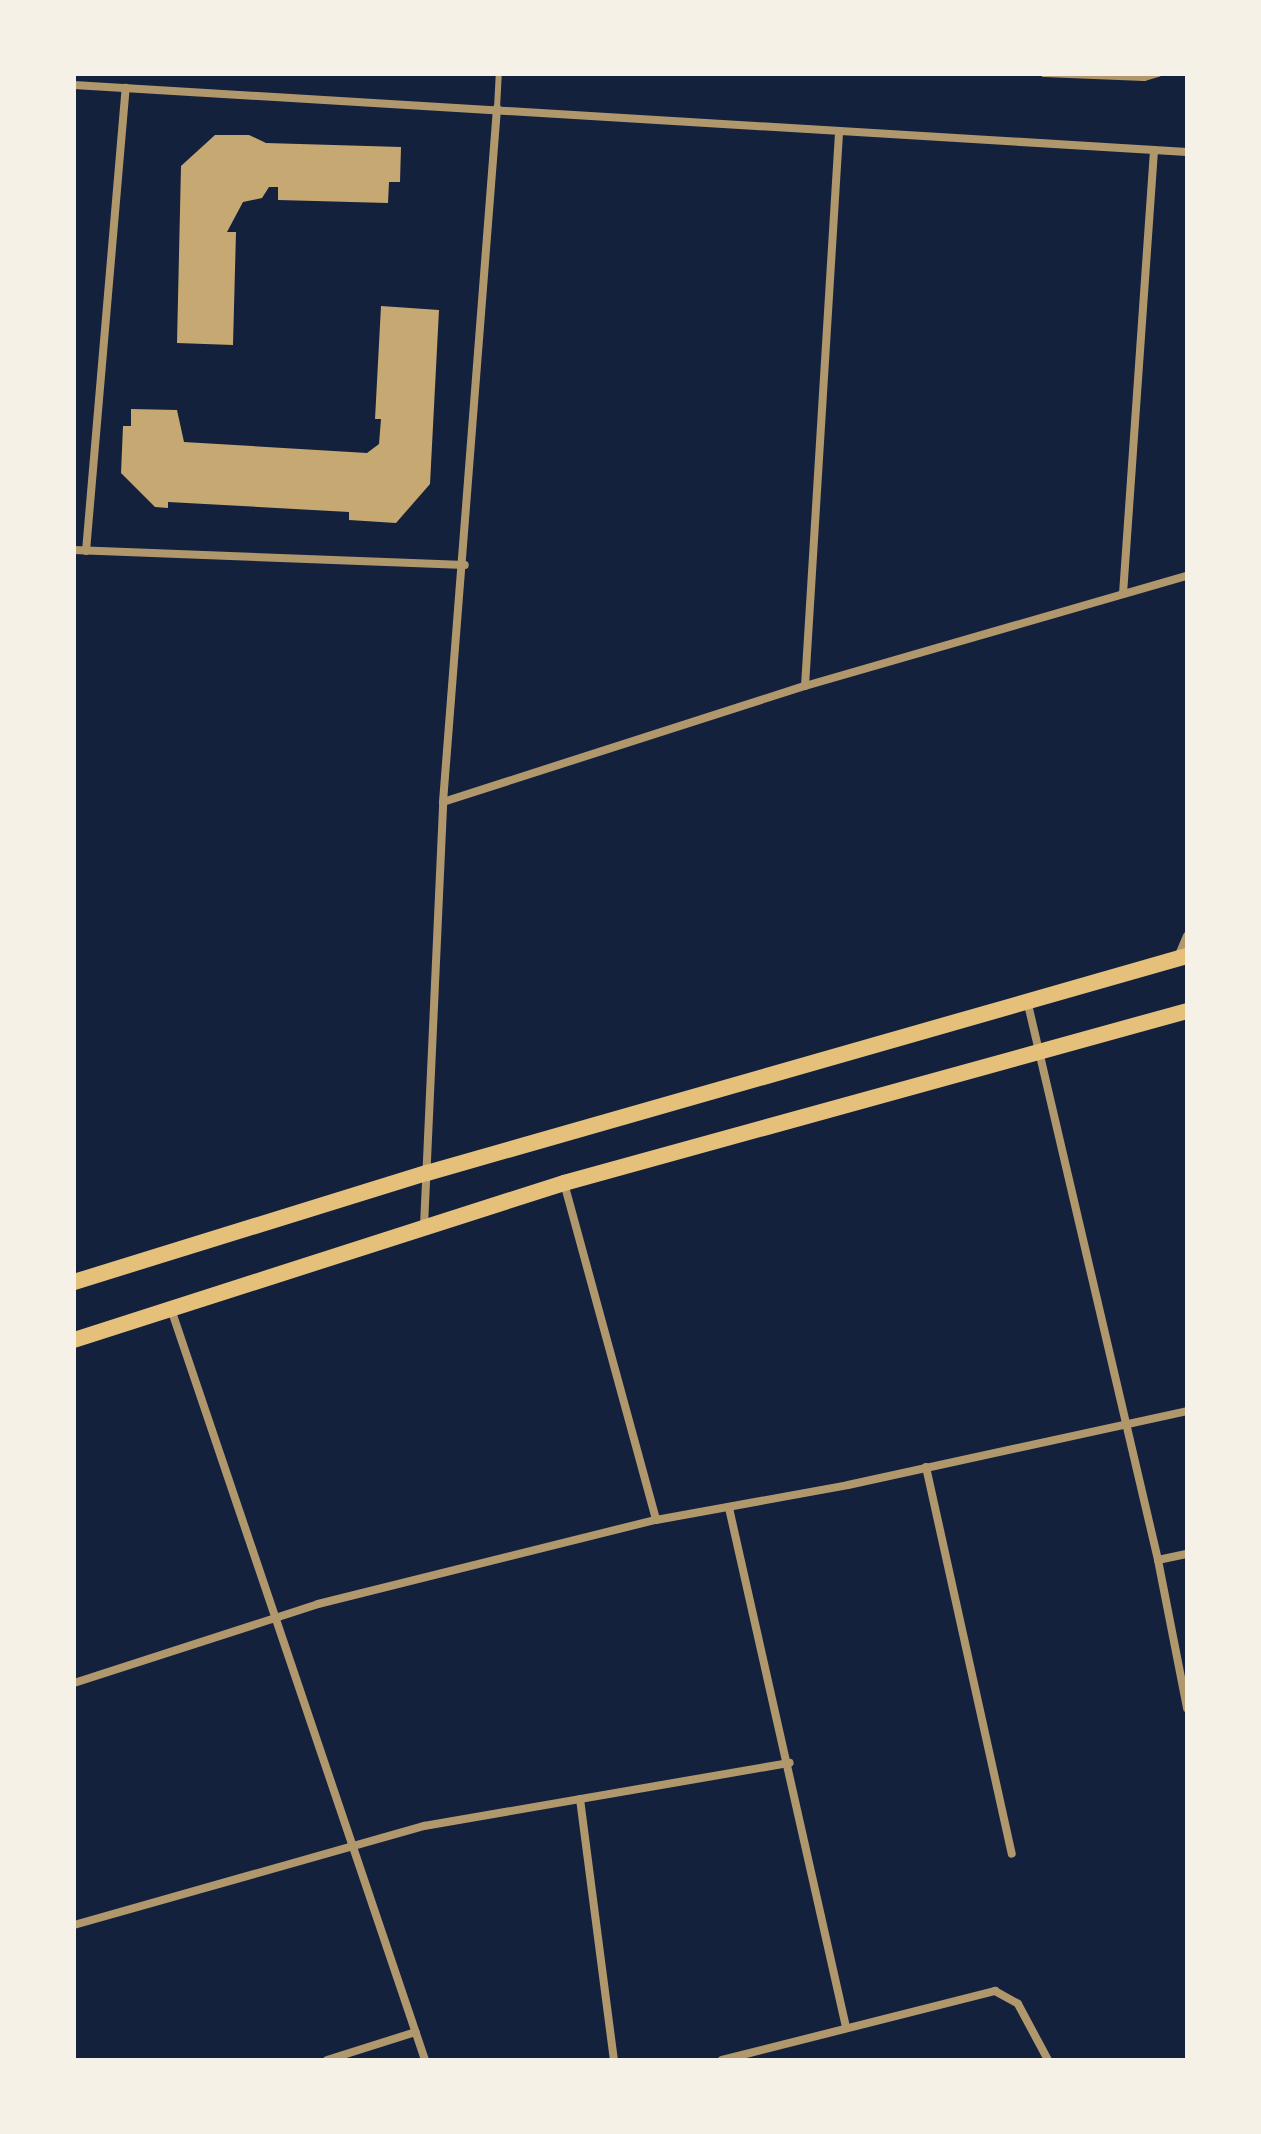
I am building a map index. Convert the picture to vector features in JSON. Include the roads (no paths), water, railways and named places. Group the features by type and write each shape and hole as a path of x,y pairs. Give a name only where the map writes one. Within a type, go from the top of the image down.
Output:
{"main road":[{"path":"74,1282 427,1173 1182,958"},
{"path":"74,1340 564,1183 1039,1056 1187,1011"}],"street":[{"path":"74,85 497,108 839,133 1187,152"},
{"path":"86,551 126,88"},
{"path":"424,1226 443,802 465,565 497,108"},
{"path":"805,686 839,133"},
{"path":"1123,594 1154,150"},
{"path":"74,550 465,565"},
{"path":"443,802 805,686 1187,576"},
{"path":"1182,958 1187,936"},
{"path":"1027,1000 1158,1560 1187,1708"},
{"path":"564,1183 656,1520"},
{"path":"171,1309 273,1617 356,1845 425,2060"},
{"path":"74,1683 273,1617 656,1520 729,1508 1187,1411"},
{"path":"926,1467 1012,1854"},
{"path":"729,1508 790,1763 846,2027"},
{"path":"1158,1560 1187,1554"},
{"path":"74,1925 424,1826 790,1763"},
{"path":"580,1799 614,2060"},
{"path":"722,2060 995,1991 1018,2004 1048,2060"},
{"path":"327,2060 416,2032"}],"lane":[{"path":"497,108 499,74"},
{"path":"1044,74 1158,74"}]}
